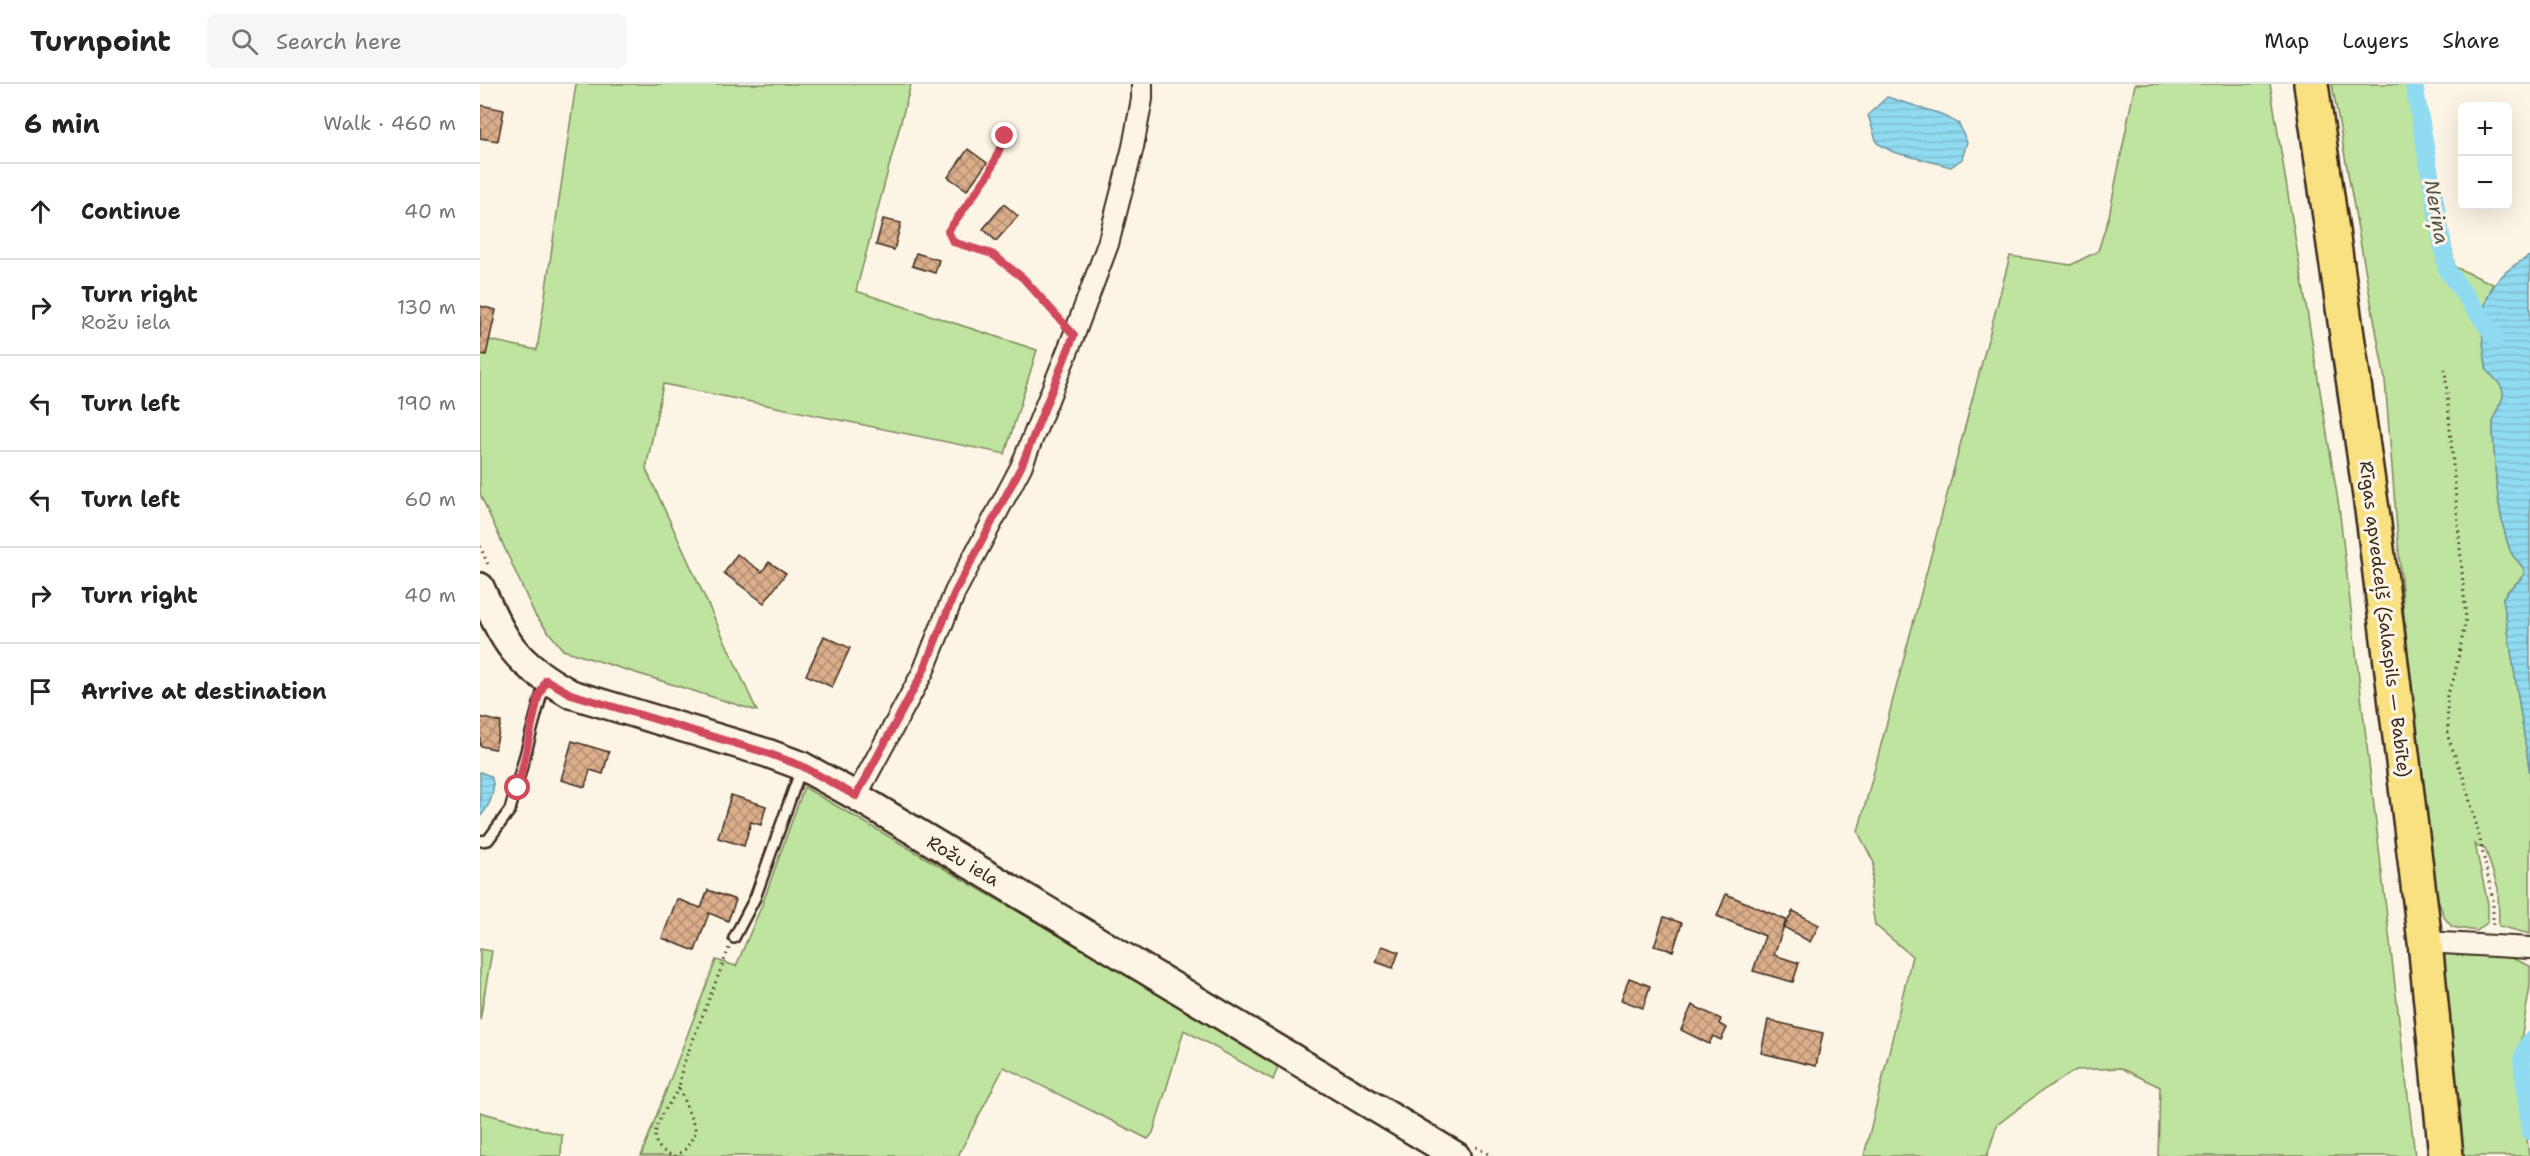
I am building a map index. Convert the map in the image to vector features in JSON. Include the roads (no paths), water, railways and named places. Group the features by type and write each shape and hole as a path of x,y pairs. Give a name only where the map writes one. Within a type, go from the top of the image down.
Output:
{"highway":[{"name":"Rīgas apvedceļš (Salaspils — Babīte)","path":"2311,84 2374,524 2425,942 2446,1156"}],"street":[{"path":"856,796 923,672 955,592 1021,467 1108,244 1132,147 1142,99 1142,84"},
{"name":"Rožu iela","path":"480,586 504,640 523,662 546,680 571,694 767,753 802,766 856,796 1456,1156"},
{"path":"2425,942 2530,948"}],"lane":[{"path":"480,841 488,840 510,810 538,698 546,680"},
{"path":"734,938 755,898 802,766"}],"water":[{"path":"1887,97 1941,114 1959,124 1967,142 1962,159 1951,167 1893,152 1877,143 1868,115"},
{"path":"2530,256 2530,774 2503,598 2525,572 2510,550 2499,506 2493,431 2496,413 2503,395 2502,388 2487,371 2482,335 2485,304 2491,291 2500,278"},
{"path":"480,772 491,776 493,792 487,808 480,817"}],"waterway":[{"name":"Neriņa","path":"2414,84 2447,270 2495,337"},
{"name":"Neriņa","path":"2530,1041 2522,1059 2530,1131"}]}
